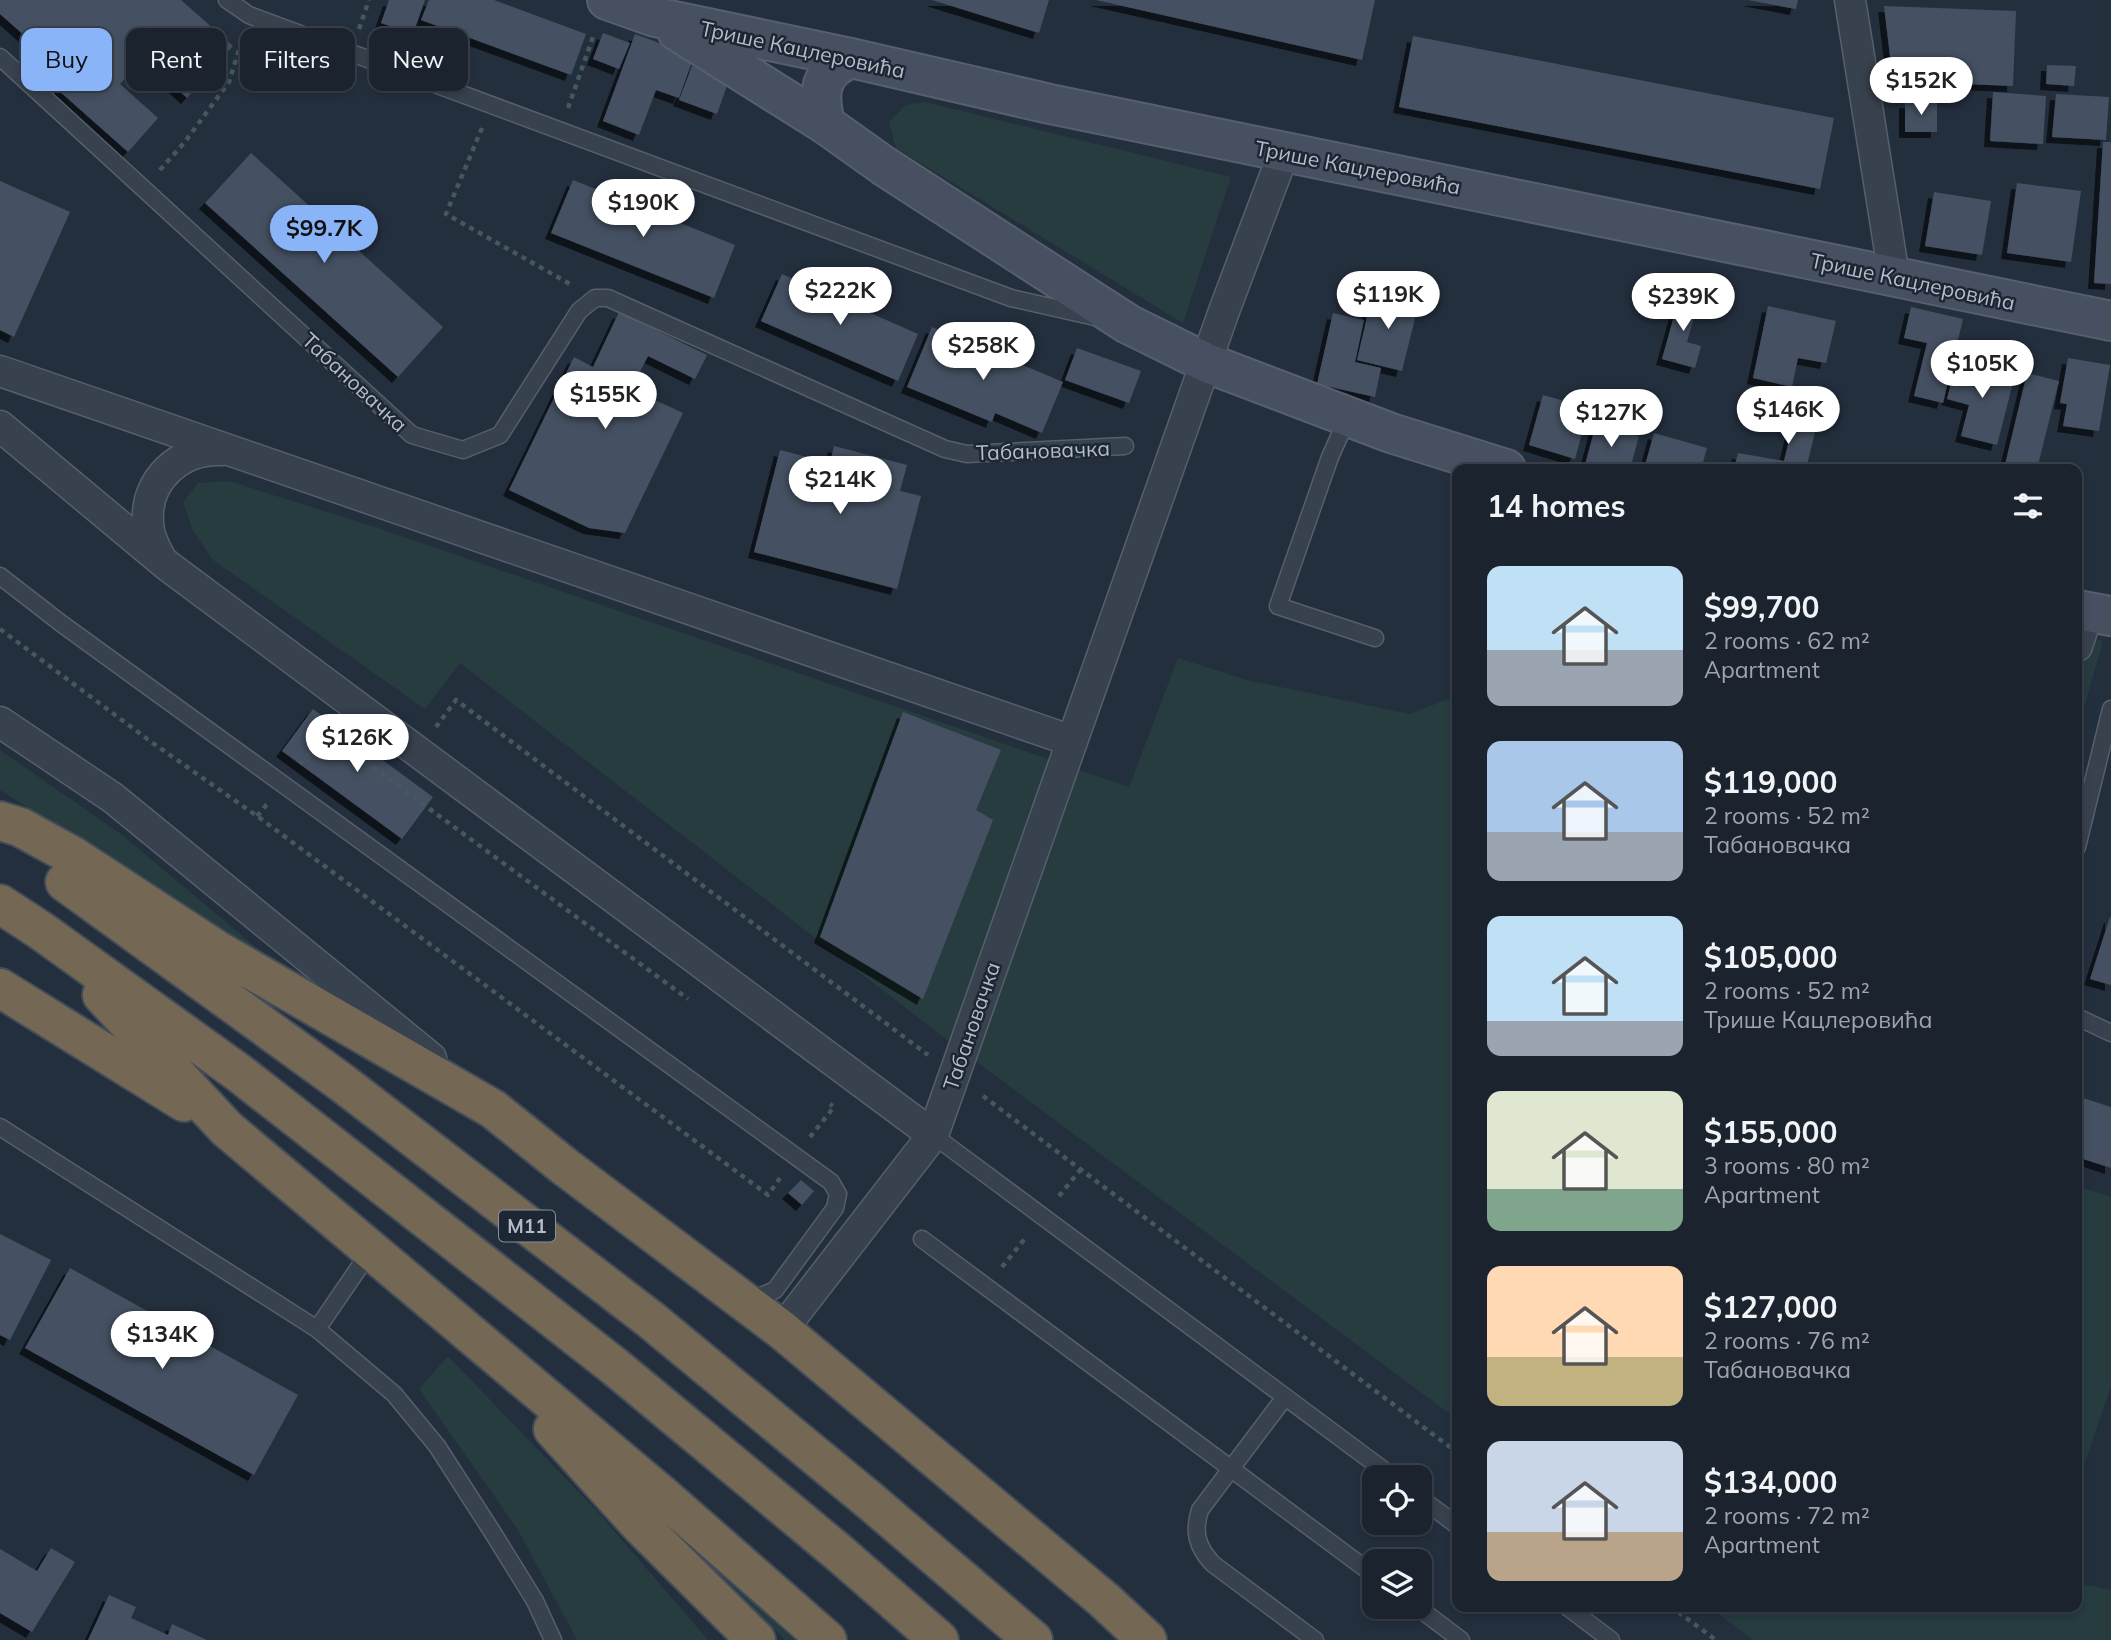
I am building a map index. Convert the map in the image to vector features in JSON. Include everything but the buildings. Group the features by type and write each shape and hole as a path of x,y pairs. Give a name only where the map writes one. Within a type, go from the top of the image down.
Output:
{"highway":[{"path":"0,821 20,827 73,856 216,950 493,1109 564,1166 782,1330 1147,1640"},
{"name":"M11","path":"0,838 97,903 341,1082 651,1320 1033,1640"},
{"name":"M11","path":"0,904 239,1073 614,1366 838,1552 939,1640"},
{"path":"40,930 227,1129 663,1496 827,1640"},
{"path":"0,988 227,1129"},
{"path":"456,1321 640,1525 756,1640"}],"street":[{"name":"Трише Кацлеровића","path":"607,0 656,18 851,58 1050,104 2111,321"},
{"path":"1850,0 1894,276"},
{"path":"656,18 825,124 884,166 1128,324 1206,363 1348,417 1491,464"},
{"path":"825,124 821,104 824,81 839,63 851,58"},
{"name":"Табановачка","path":"782,1330 933,1135 1206,363 1284,152"},
{"path":"0,371 1072,741"},
{"path":"0,426 168,566 933,1135"},
{"path":"168,566 161,560 152,542 147,524 148,505 155,486 166,470 181,458 200,451 236,453"},
{"path":"0,722 113,798 493,1109"}],"lane":[{"path":"227,0 249,15 1011,299 1128,324"},
{"name":"Табановачка","path":"0,57 412,435 463,450 500,435 579,311 596,298 608,298 945,449 967,454 1125,446"},
{"path":"1348,417 1330,457 1278,606 1375,638"},
{"path":"0,576 62,624 831,1182 838,1194 835,1208 775,1290 759,1297 735,1293"},
{"path":"2082,827 2111,709"},
{"path":"2082,1019 2111,1033"},
{"path":"0,1127 317,1329 394,1394 437,1446 535,1601 553,1640"},
{"path":"933,1135 1376,1465"},
{"path":"922,1239 1362,1566"},
{"path":"317,1329 370,1250"},
{"path":"1285,1396 1200,1510 1196,1532 1203,1553 1213,1564 1315,1640"},
{"path":"1432,1507 1452,1522"},
{"path":"1574,1612 1611,1640"},
{"path":"1432,1618 1461,1640"}],"path":[{"path":"365,9 369,0"},
{"path":"144,189 184,143 229,82 249,15"},
{"path":"576,85 592,41"},
{"path":"471,153 446,214 596,298"},
{"path":"257,816 326,732 394,781 456,700 1452,1448"},
{"path":"1678,1612 1716,1640"}],"green space":[{"path":"925,102 1231,177 1183,323 896,148 889,122 906,105"},
{"path":"229,481 378,528 1129,787 1178,658 1247,680 1410,714 1452,697 1452,1416 942,1036 460,663 425,709 213,560 193,531 183,502 198,483"},
{"path":"2082,636 2103,641 2082,714"},
{"path":"0,750 121,834 264,954 132,875 0,790"},
{"path":"2082,1188 2111,1197 2111,1386 2082,1471"},
{"path":"448,1356 598,1512 708,1640 577,1640 518,1530 419,1389"},
{"path":"664,1518 794,1640 785,1640 659,1521"},
{"path":"2082,1584 2111,1590 2111,1640 1754,1640 1716,1612 2082,1612"}]}
